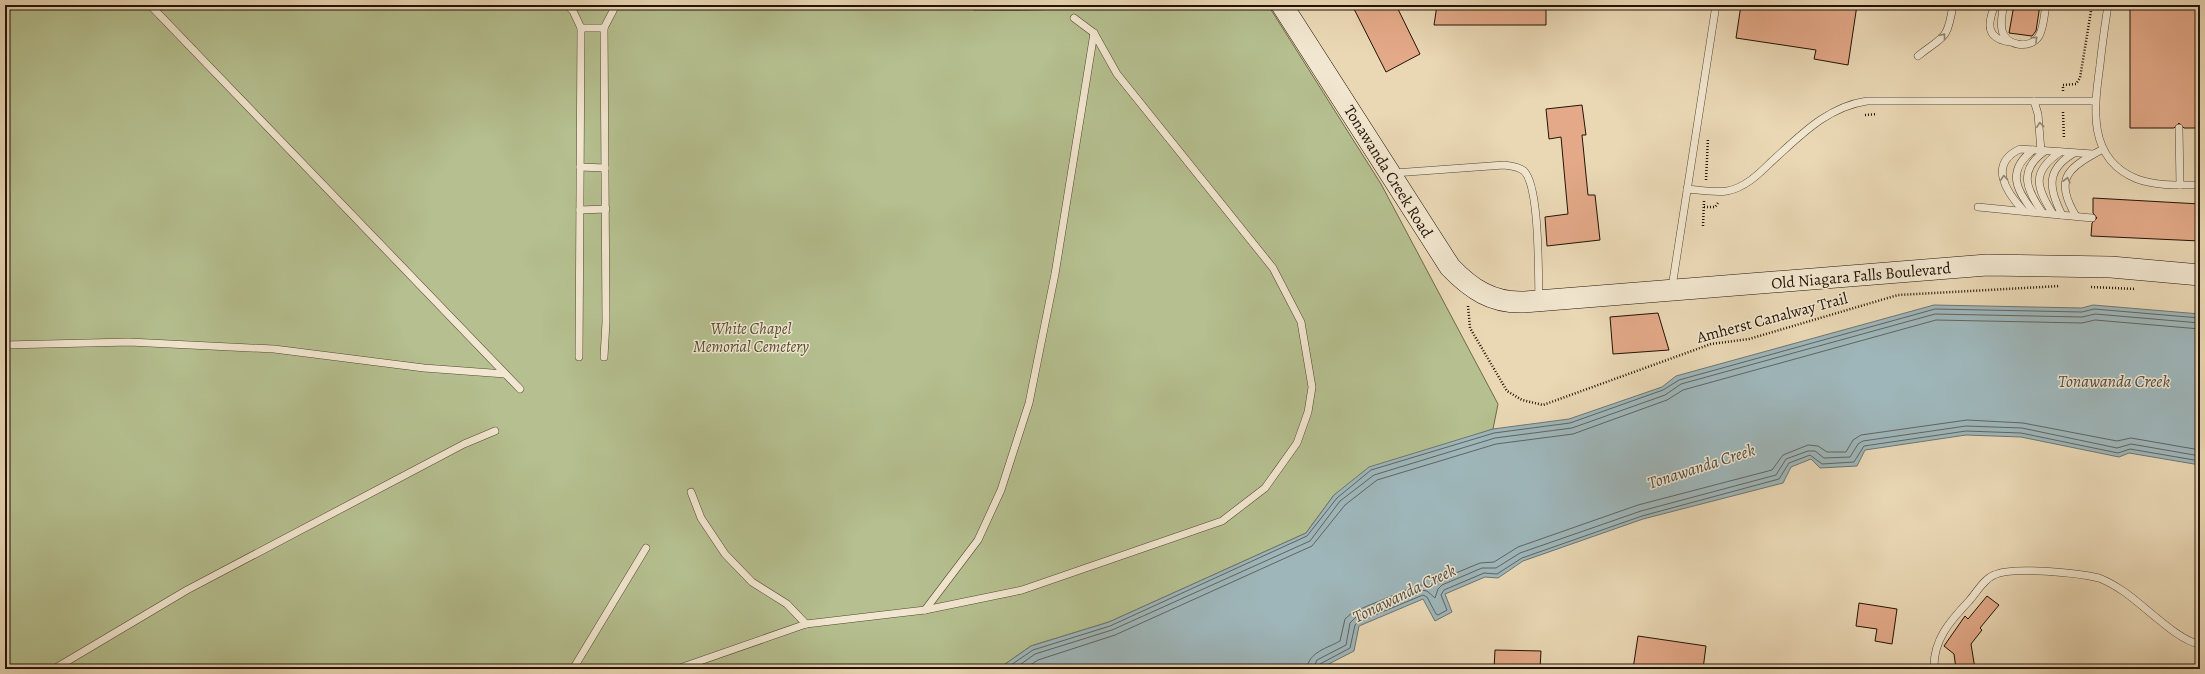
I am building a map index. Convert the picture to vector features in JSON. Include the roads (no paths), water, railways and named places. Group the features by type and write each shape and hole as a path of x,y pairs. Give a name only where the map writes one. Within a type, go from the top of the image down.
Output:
{"street":[{"name":"Tonawanda Creek Road","path":"1282,5 1391,173 1442,255 1459,276 1482,294 1494,299 1531,302"},
{"name":"Old Niagara Falls Boulevard","path":"1531,302 1987,265 2111,267 2200,275"}],"lane":[{"path":"150,5 520,389"},
{"path":"568,5 573,11 581,28 579,357"},
{"path":"604,357 606,322 606,209 604,28 616,5"},
{"path":"970,5 978,7 1048,6"},
{"path":"1671,290 1716,5"},
{"path":"1918,56 1941,40 1947,33 1953,5"},
{"path":"1995,5 1990,26 1991,33 1995,38 2011,42 2030,43 2036,40 2042,26 2046,5"},
{"path":"2003,5 2001,29 2006,39 2011,42"},
{"path":"2108,5 2095,101 2097,135 2108,160 2136,179 2180,185 2200,185"},
{"path":"677,669 806,624 925,610 1022,590 1222,521 1265,488 1297,442 1308,412 1312,387 1301,322 1273,268 1117,74 1094,33 1074,18"},
{"path":"581,28 604,28"},
{"path":"925,610 978,540 1001,490 1029,403 1055,274 1094,33"},
{"path":"1687,189 1716,192 1738,187 1759,174 1824,116 1851,103 1866,101 2095,101"},
{"path":"2034,101 2038,114 2043,151"},
{"path":"2179,128 2180,185"},
{"path":"2023,210 2011,197 2004,184 2005,160 2010,154 2020,149 2093,154"},
{"path":"2076,216 2068,203 2065,190 2066,179 2070,170 2077,163 2103,149"},
{"path":"2033,150 2022,158 2017,168 2016,177 2020,196 2033,211"},
{"path":"2042,212 2030,195 2027,183 2028,172 2034,159 2043,151"},
{"path":"2053,214 2043,197 2039,184 2040,173 2046,162 2060,152"},
{"path":"2062,215 2054,199 2051,182 2055,169 2064,159 2075,153"},
{"path":"1391,173 1504,165 1516,166 1524,172 1530,182 1535,202 1531,302"},
{"path":"580,167 605,168"},
{"path":"1978,207 2023,210 2092,218"},
{"path":"580,210 606,209"},
{"path":"5,345 129,342 274,349 424,368 505,374"},
{"path":"54,669 188,590 464,444 495,431"},
{"path":"691,492 701,518 726,554 752,582 787,604 806,624"},
{"path":"573,669 646,548"},
{"path":"1934,669 1935,652 1941,635 1956,614 1992,576 2002,572 2036,571 2082,575 2101,579 2123,591 2166,624 2181,638 2200,644"}],"water":[{"name":"Tonawanda Creek","path":"1934,305 2082,308 2093,305 2200,314 2200,465 2129,453 2119,457 2021,437 1966,435 1865,450 1857,466 1820,468 1811,459 1791,467 1783,483 1643,519 1523,561 1498,578 1485,577 1445,594 1452,612 1435,621 1423,599 1359,626 1354,651 1319,669 998,669 1031,646 1109,622 1306,533 1334,495 1369,467 1493,429 1569,419 1662,387 1676,376"}],"park label":[{"name":"White Chapel Memorial Cemetery","path":"751,337"}]}
